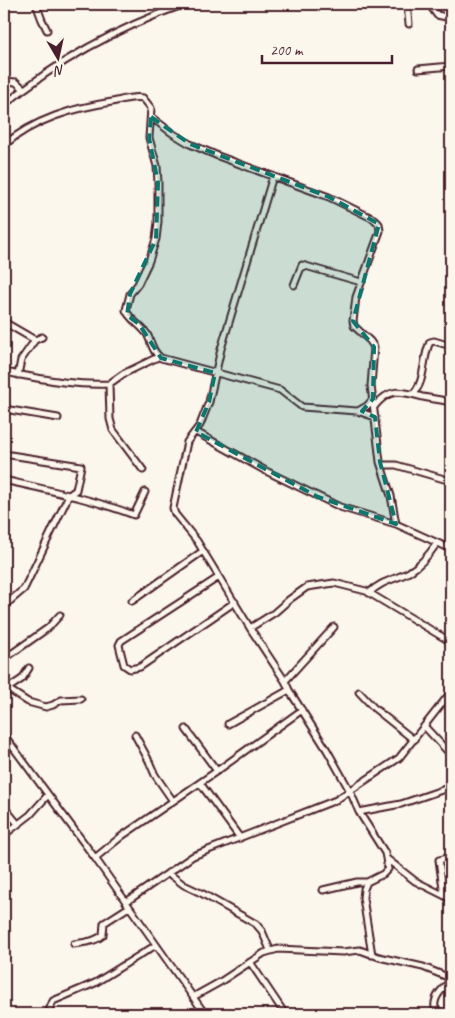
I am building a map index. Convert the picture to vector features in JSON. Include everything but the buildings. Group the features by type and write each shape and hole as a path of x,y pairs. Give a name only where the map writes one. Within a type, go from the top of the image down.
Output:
{"street":[{"path":"36,4 48,30"},
{"path":"160,4 170,9"},
{"path":"4,105 48,72 97,43 128,26 185,4"},
{"path":"407,4 409,24"},
{"path":"429,4 437,15 451,18"},
{"path":"418,69 451,66"},
{"path":"4,82 16,82 24,89"},
{"path":"4,145 36,125 78,108 140,97 146,100 151,108 150,138 157,166 157,232 149,261 138,284 130,294 126,310 129,317 139,324 146,334 154,352 158,357 280,390 302,407 357,412 375,417"},
{"path":"151,117 190,144 329,197 377,222 380,226 380,231 356,297 353,320 354,326 374,347 371,374 372,399 380,464 392,496 396,524"},
{"path":"273,176 215,373 209,402 196,432 187,442 173,508 175,514 193,535 204,552 285,682 350,791 359,812 387,859 415,881 451,899"},
{"path":"294,286 302,265 361,282"},
{"path":"4,322 35,340"},
{"path":"18,375 21,360 35,340 42,337"},
{"path":"413,394 420,386 425,354 430,342 434,341 451,346"},
{"path":"4,372 61,382 94,385 109,384 123,374 158,357"},
{"path":"109,384 110,419 113,430 143,470"},
{"path":"374,408 380,399 391,393 405,392 425,398 451,402"},
{"path":"357,412 372,399"},
{"path":"4,409 58,418"},
{"path":"196,432 266,471 332,504 396,524 451,549"},
{"path":"4,454 81,466 76,490 69,494 24,589 4,606"},
{"path":"380,464 396,465 451,480"},
{"path":"4,480 69,494 108,505 134,515 145,492"},
{"path":"369,593 383,582 409,572 418,566 428,557 437,543"},
{"path":"132,601 204,552"},
{"path":"219,576 120,641 119,645 124,665 130,669 140,667 235,602"},
{"path":"250,628 274,613 307,587 334,583 359,588 369,593 451,642"},
{"path":"4,659 48,628 60,616"},
{"path":"285,682 334,627"},
{"path":"29,668 22,679 6,690 28,702 46,707 52,706 61,700 81,699"},
{"path":"228,724 289,690"},
{"path":"360,692 374,708 414,740"},
{"path":"74,944 95,941 100,938 103,935 104,923 193,856 328,804 350,791 399,758 451,692"},
{"path":"95,858 122,836 302,710"},
{"path":"425,727 451,755"},
{"path":"186,730 217,771"},
{"path":"4,735 95,858 204,1014"},
{"path":"135,735 155,775 173,801"},
{"path":"200,783 240,838"},
{"path":"359,812 401,804 451,787"},
{"path":"4,835 30,815 48,795"},
{"path":"4,807 18,824"},
{"path":"444,895 439,860 451,857"},
{"path":"323,890 357,882 367,882 386,872 387,859"},
{"path":"168,873 184,885 256,924 262,931 270,950"},
{"path":"367,882 363,898 372,955"},
{"path":"50,1014 53,1001 95,983 156,945"},
{"path":"193,997 270,950 286,948 343,952 360,950 372,955 424,967 445,976 451,976"},
{"path":"250,962 286,1014"},
{"path":"432,1014 435,1008 435,1000 443,988 451,981"},
{"path":"435,1008 442,1014"}],"highlighted area":[{"path":"151,117 190,144 329,197 379,224 353,321 374,347 373,399 362,411 375,417 380,462 396,524 318,497 196,432 209,402 215,373 161,358 139,324 127,315 130,294 156,239 158,183 149,138"}]}
